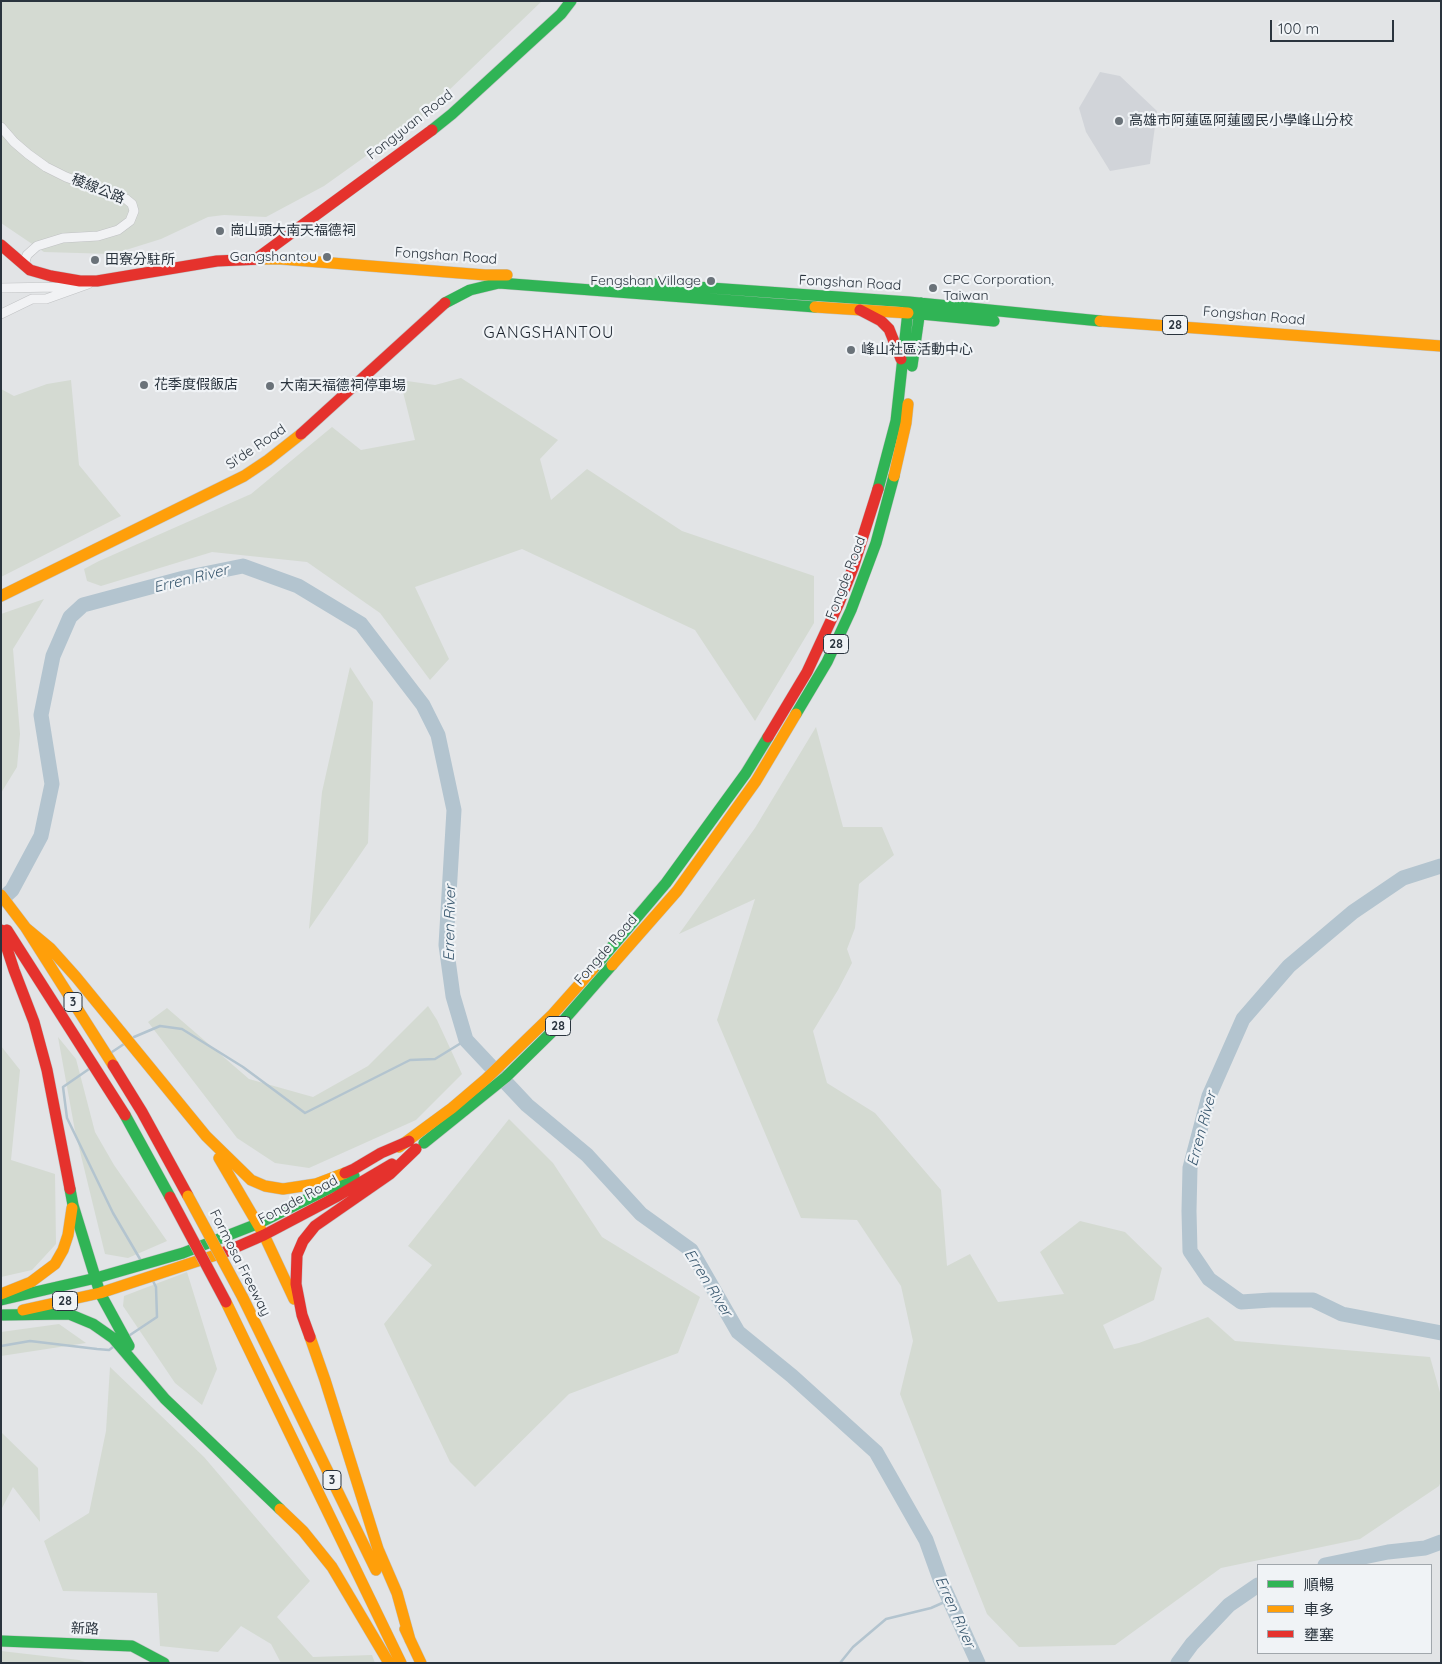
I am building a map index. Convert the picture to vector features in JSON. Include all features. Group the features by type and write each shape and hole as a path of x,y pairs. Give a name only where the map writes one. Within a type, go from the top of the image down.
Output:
{"main road":[{"name":"Fongyuan Road","path":"256,259 452,114 561,14 571,1"},
{"name":"Fongshan Road","path":"1,245 30,270 80,281 97,281 217,262 256,259 299,261 485,276 515,276 701,287 914,308 1441,346"},
{"path":"485,276 499,283"},
{"name":"Si'de Road","path":"1,596 242,471 353,378 444,295 485,276"},
{"name":"Fongshan Road","path":"499,283 860,310 914,308 952,317 1441,355"},
{"name":"Si'de Road","path":"1,588 268,460 306,430 448,301 470,290 499,283"},
{"name":"Fongde Road","path":"1,1300 96,1278 184,1253 257,1224 324,1192 416,1142 486,1079 553,1014 666,883 703,834 746,773 807,672 853,568 880,486 896,421 914,308"},
{"path":"860,310 881,321 889,329 907,361"},
{"path":"907,361 925,331 933,324 952,317"},
{"name":"Fongde Road","path":"2,1315 100,1293 192,1264 264,1235 336,1197 483,1097 532,1053 569,1014 677,892 761,773 827,662 851,610 876,543 892,487 906,423 907,361"},
{"name":"Formosa Freeway","path":"1,895 58,976 142,1112 188,1196 243,1298 421,1663"},
{"name":"3","path":"1,921 50,995 126,1119 170,1196 226,1302 402,1663"},
{"path":"26,928 50,948 76,977 206,1136 251,1180 265,1186 282,1189 316,1184 354,1169 381,1153 416,1142"},
{"path":"1,930 34,1022 47,1070 73,1205 100,1293 121,1333 165,1399"},
{"path":"206,1136 264,1235 302,1315 328,1389 378,1549 397,1593 410,1640"},
{"path":"302,1315 296,1284 296,1262 300,1248 308,1233 330,1215 390,1174 416,1142"},
{"path":"1,1294 31,1282 54,1264 63,1250 68,1235 73,1205"},
{"path":"2,1315 69,1314 93,1324 113,1338 165,1399 303,1531 332,1567 389,1663"},
{"name":"新路","path":"1,1641 132,1646 164,1663"}],"street":[{"name":"稜線公路","path":"1,127 14,142 46,167 66,177 126,199 132,204 134,211 130,221 118,230 98,236 63,238 37,246 28,255 24,264"},
{"path":"1,288 57,287 97,281"},
{"path":"1,314 32,299 46,299 97,281"}],"shaded area":[{"path":"1,1 542,1 422,116 324,186 266,217 224,215 208,217 161,239 113,254 44,252 1,223"},
{"name":"高雄市阿蓮區阿蓮國民小學峰山分校","path":"1100,72 1120,76 1157,111 1150,164 1110,171 1086,132 1079,108"},
{"path":"461,378 558,440 540,459 551,500 587,469 682,531 814,576 814,623 755,721 695,630 522,549 415,587 449,659 430,680 380,613 307,562 212,552 101,586 87,581 84,569 99,561 251,494 332,427 361,450 415,440 400,380 435,385"},
{"path":"71,380 79,465 121,516 1,577 1,389 14,396 47,384"},
{"path":"44,599 13,649 20,734 17,767 1,793 1,614"},
{"path":"350,667 373,702 368,843 309,929 322,792"},
{"path":"816,727 843,827 882,827 894,855 859,884 855,928 847,949 852,963 813,1031 827,1083 875,1113 941,1190 947,1266 970,1254 998,1302 1064,1294 1040,1252 1080,1221 1125,1232 1162,1268 1154,1300 1103,1325 1114,1349 1139,1343 1208,1317 1235,1341 1430,1357 1441,1396 1441,1481 1439,1486 1360,1539 1221,1568 1115,1645 1019,1647 987,1614 900,1394 913,1341 901,1286 857,1220 801,1218 717,1020 755,899 679,934 755,828"},
{"path":"428,1006 437,1020 462,1074 416,1120 309,1168 275,1163 237,1138 148,1022 167,1008 249,1079 313,1097 368,1066"},
{"path":"58,1037 76,1059 95,1132 114,1165 167,1241 128,1258 105,1254 75,1131"},
{"path":"1,1046 20,1070 11,1160 55,1174 56,1244 32,1270 1,1277"},
{"path":"509,1119 553,1163 602,1237 700,1297 678,1353 569,1394 475,1487 450,1462 384,1324 432,1265 408,1246"},
{"path":"187,1272 217,1369 202,1405 175,1383 123,1306 124,1296"},
{"path":"59,1324 86,1343 1,1356 1,1332"},
{"path":"110,1367 204,1457 310,1581 277,1617 313,1657 372,1655 375,1663 281,1663 271,1644 241,1626 218,1652 160,1646 157,1593 63,1591 44,1541 89,1513 106,1431"},
{"path":"1,1432 38,1468 40,1522 13,1487 1,1510"},
{"path":"1,1651 79,1660 88,1663 1,1663"}],"waterway":[{"name":"Erren River","path":"1,900 12,890 41,836 52,784 41,715 53,656 70,617 83,605 184,578 243,566 298,586 361,624 423,705 438,735 454,810 446,945 453,996 466,1040 527,1105 587,1155 641,1214 691,1250 738,1332 792,1376 876,1452 926,1540 940,1579 978,1663"},
{"name":"Erren River","path":"1441,866 1403,878 1353,912 1289,966 1243,1019 1209,1096 1190,1168 1189,1211 1190,1251 1209,1279 1241,1302 1313,1300 1342,1314 1441,1333"},
{"path":"134,1037 160,1026 182,1029 243,1067 305,1113 410,1060 435,1059 466,1040"},
{"path":"112,1052 124,1044"},
{"path":"89,1069 63,1087 67,1118 113,1213 140,1259"},
{"path":"130,1335 157,1317 156,1287 153,1281"},
{"path":"1,1346 30,1341 109,1350 113,1347"},
{"name":"Erren River","path":"1330,1564 1388,1552 1425,1548 1441,1542"},
{"name":"Erren River","path":"1178,1663 1192,1644 1229,1605 1257,1586"},
{"path":"840,1663 853,1647 886,1619 931,1608 949,1600"}],"traffic: fast":[{"path":"432,130 561,14 571,1"},
{"path":"626,282 909,302"},
{"path":"445,303 470,290 499,283 815,307"},
{"path":"878,489 896,421 909,302 1100,321"},
{"path":"912,366 921,303"},
{"path":"910,313 994,321"},
{"path":"796,714 827,662 851,610 876,543 894,476"},
{"path":"593,969 666,883 746,773 768,737"},
{"path":"424,1143 506,1077 563,1021 612,965"},
{"path":"125,1115 170,1197"},
{"path":"1,1300 96,1278 183,1253 257,1224 354,1176"},
{"path":"70,1189 73,1205 100,1293 129,1346"},
{"path":"3,1315 69,1314 93,1324 113,1338 165,1399 280,1509"},
{"path":"1,1641 132,1646 164,1663"}],"traffic: slow":[{"path":"262,259 507,275"},
{"path":"815,307 908,313"},
{"path":"1100,321 1441,346"},
{"path":"894,476 906,423 908,404"},
{"path":"1,596 244,476 301,434"},
{"path":"612,965 677,891 756,781 796,714"},
{"path":"1,895 26,928 113,1065"},
{"path":"26,928 50,948 76,977 206,1136 251,1180 265,1186 283,1189 316,1184 345,1173"},
{"path":"399,1147 452,1108 486,1079 553,1014 593,969"},
{"path":"219,1158 264,1235 294,1299"},
{"path":"188,1196 243,1298"},
{"path":"1,1294 31,1282 55,1264 63,1250 68,1235 72,1208"},
{"path":"23,1310 100,1293 225,1252"},
{"path":"243,1298 376,1570"},
{"path":"226,1302 401,1663"},
{"path":"310,1337 378,1549 397,1593 410,1640"},
{"path":"280,1509 303,1531 332,1567 389,1663"},
{"path":"405,1629 421,1663"}],"traffic: jam":[{"path":"256,259 432,130"},
{"path":"1,245 30,270 80,281 97,281 217,261 262,259"},
{"path":"301,434 445,303"},
{"path":"860,310 881,321 889,329 901,359"},
{"path":"768,737 807,672 839,603 853,568 878,489"},
{"path":"1,930 34,1022 47,1070 70,1189"},
{"path":"7,930 125,1115"},
{"path":"113,1065 142,1112 188,1196"},
{"path":"345,1173 381,1153 409,1141"},
{"path":"310,1337 302,1315 296,1284 297,1255 303,1241 315,1226 390,1174 416,1149"},
{"path":"225,1252 264,1235 336,1197 392,1164"},
{"path":"170,1197 226,1302"}],"place":[{"name":"高雄市阿蓮區阿蓮國民小學峰山分校","path":"1119,121"},
{"name":"崗山頭大南天福德祠","path":"220,231"},
{"name":"Gangshantou","path":"327,257"},
{"name":"田寮分駐所","path":"95,260"},
{"name":"Fengshan Village","path":"711,281"},
{"name":"CPC Corporation, Taiwan","path":"933,288"},
{"name":"峰山社區活動中心","path":"851,350"},
{"name":"花季度假飯店","path":"144,385"},
{"name":"大南天福德祠停車場","path":"270,386"}],"district":[{"name":"GANGSHANTOU","path":"549,333"}]}
